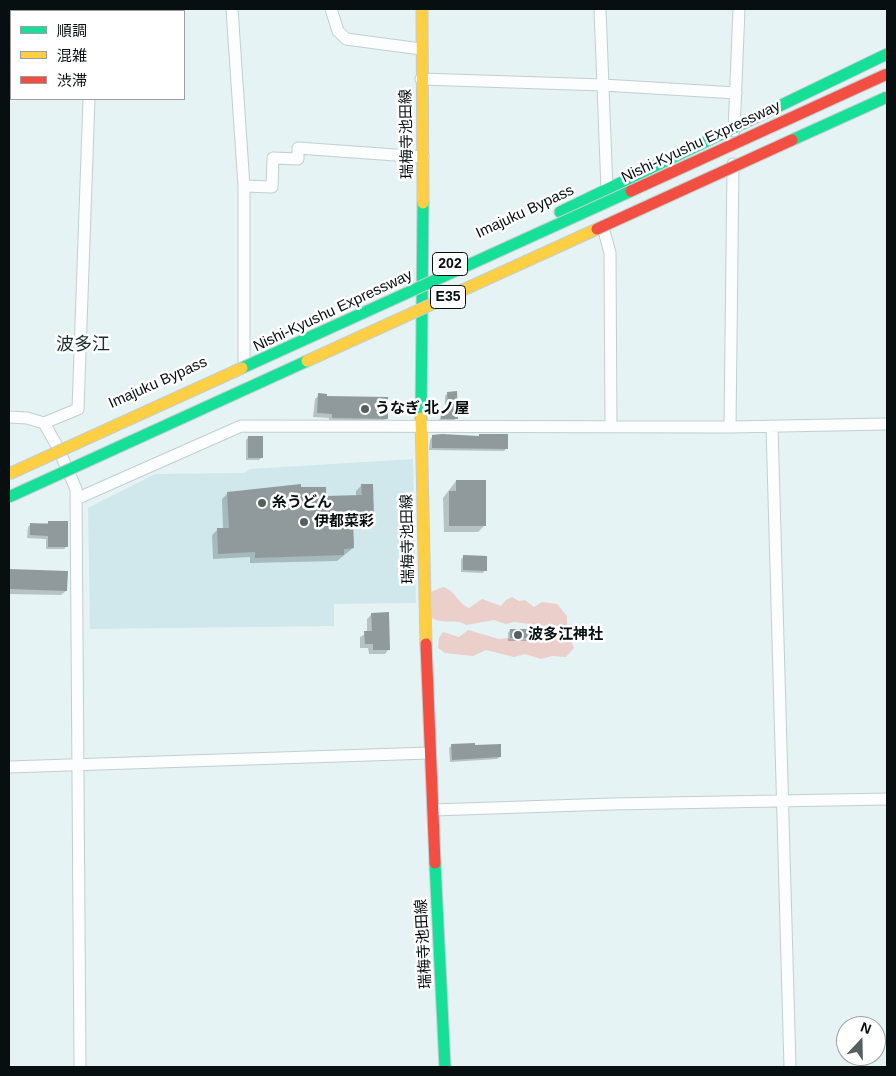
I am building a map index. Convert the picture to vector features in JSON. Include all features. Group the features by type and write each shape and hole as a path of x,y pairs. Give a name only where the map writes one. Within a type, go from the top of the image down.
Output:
{"main road":[{"name":"瑞梅寺池田線","path":"422,9 424,316 421,427 428,753 433,810 445,1067"},
{"name":"Imajuku Bypass","path":"9,466 327,325 424,276 608,190 887,54"},
{"name":"Nishi-Kyushu Expressway","path":"9,474 887,74"},
{"name":"E35","path":"9,497 887,97"},
{"name":"202","path":"9,505 73,478 604,231 887,104"}],"street":[{"path":"232,9 244,186 244,361"},
{"path":"331,9 338,31 346,39 421,49"},
{"path":"600,9 608,190"},
{"path":"730,427 733,173 739,9"},
{"path":"421,79 603,85 736,93"},
{"path":"9,417 27,418 44,423 78,409 89,100"},
{"path":"244,186 272,187 273,158 298,160 298,148 423,157"},
{"path":"604,231 610,252 611,426"},
{"path":"44,423 73,478 76,499 80,1067"},
{"path":"76,499 241,426 730,427 887,424"},
{"path":"772,426 790,1067"},
{"path":"9,767 428,753"},
{"path":"433,810 887,799"}],"shaded area":[{"name":"伊都菜彩","path":"413,459 416,603 334,604 334,626 90,629 88,508 155,474 244,473 250,469"},
{"path":"443,587 451,591 462,604 469,608 482,599 501,606 512,597 519,601 525,600 534,607 542,602 557,604 567,616 567,631 574,648 566,657 552,656 541,659 525,654 514,657 486,650 473,656 445,653 438,648 439,638 443,632 459,637 468,630 499,639 508,638 521,641 536,638 546,626 514,622 506,624 494,620 466,625 458,622 436,620 432,618 431,592"}],"building":[{"path":"457,391 458,419 441,419 441,414 448,414 447,392"},
{"path":"318,393 327,394 327,396 388,397 388,419 332,418 332,414 317,413"},
{"path":"479,434 508,434 508,449 432,448 432,435 479,436"},
{"path":"248,436 263,436 263,458 248,458"},
{"path":"456,480 486,480 486,526 449,526 449,491 456,491"},
{"name":"伊都菜彩","path":"301,484 301,487 326,487 326,496 362,495 361,484 373,484 374,516 353,517 354,548 344,549 344,555 255,558 255,552 218,554 217,528 229,528 227,492"},
{"path":"48,521 68,521 68,547 48,547 48,536 30,535 30,523 48,524"},
{"path":"463,555 487,556 487,571 463,570"},
{"path":"9,569 68,571 67,591 9,589"},
{"path":"389,612 390,650 373,650 373,644 365,644 364,631 372,631 371,613"},
{"path":"510,629 540,629 541,638 510,638"},
{"path":"475,743 475,745 501,744 501,757 452,760 451,744"}],"traffic: fast":[{"path":"560,212 887,54"},
{"path":"792,140 887,97"},
{"path":"242,368 631,191"},
{"path":"421,418 423,203"},
{"path":"9,497 307,361"},
{"path":"435,863 445,1067"}],"traffic: slow":[{"path":"422,9 423,203"},
{"path":"307,361 597,229"},
{"path":"9,474 242,368"},
{"path":"421,418 426,644"}],"traffic: jam":[{"path":"631,191 887,74"},
{"path":"597,229 792,140"},
{"path":"426,644 435,863"}],"place":[{"name":"うなぎ 北ノ屋","path":"365,409"},
{"name":"糸うどん","path":"262,503"},
{"name":"伊都菜彩","path":"304,522"},
{"name":"波多江神社","path":"518,635"}],"district":[{"name":"波多江","path":"83,345"}]}
